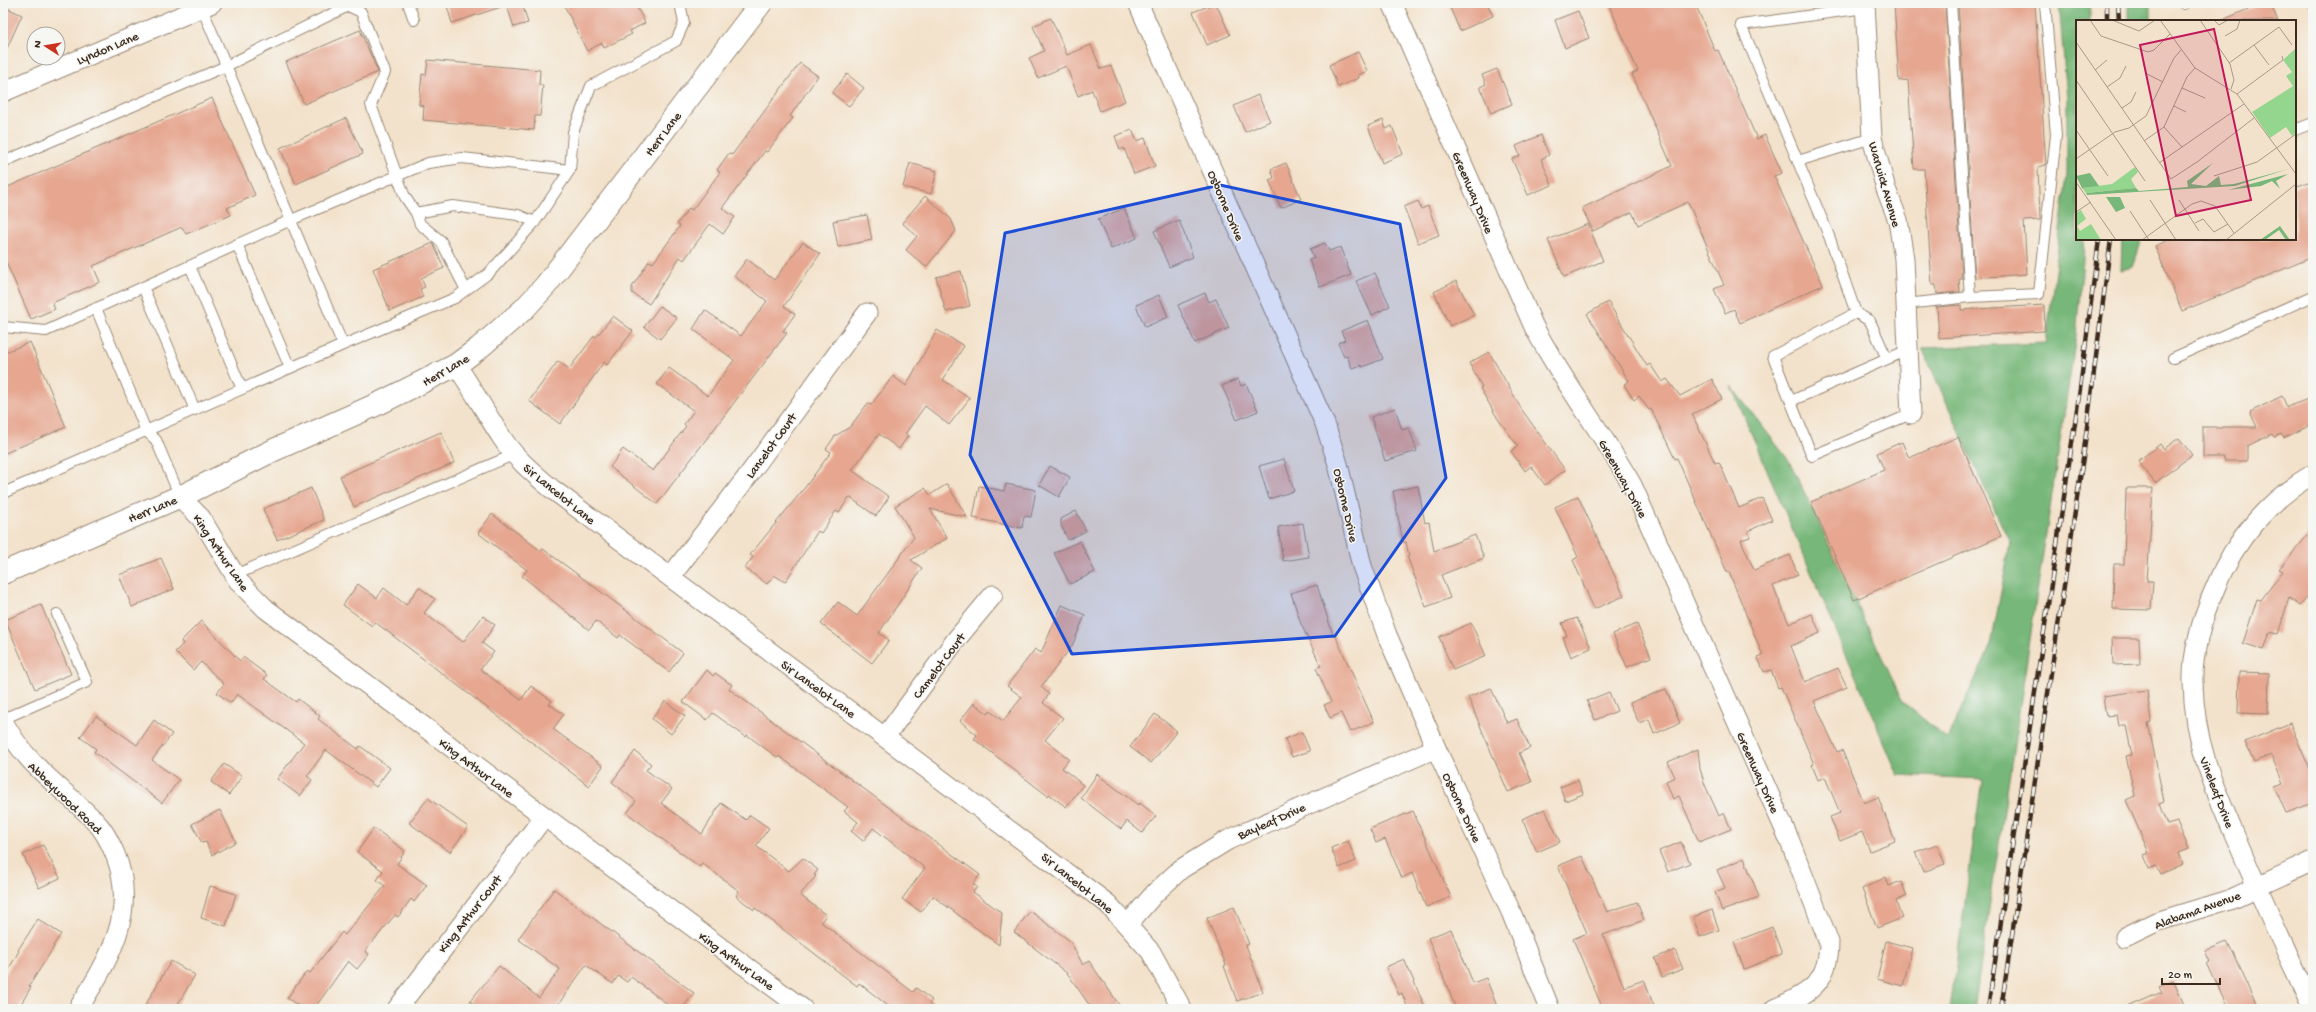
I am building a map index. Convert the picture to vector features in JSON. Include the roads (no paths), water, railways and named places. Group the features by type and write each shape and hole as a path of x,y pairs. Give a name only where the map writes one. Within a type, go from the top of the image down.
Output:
{"main road":[{"name":"Herr Lane","path":"3,573 180,496 274,450 380,403 456,365 479,348 524,309 546,285 761,3"}],"street":[{"name":"Osborne Drive","path":"1138,3 1325,424 1338,464 1362,566 1387,635 1436,748 1511,912 1550,1009"},
{"name":"Greenway Drive","path":"1392,3 1534,327 1550,358 1632,485 1789,839 1829,942 1827,964 1821,979 1810,992 1774,1009"},
{"name":"Lyndon Lane","path":"3,92 207,5"},
{"name":"Warwick Avenue","path":"1865,5 1872,138 1886,189 1898,220 1904,258 1911,414"},
{"name":"Lancelot Court","path":"671,576 747,477 867,313"},
{"name":"Sir Lancelot Lane","path":"456,365 476,393 502,439 522,463 558,494 619,540 671,576 822,691 885,736 1108,904 1128,924 1151,952 1182,1009"},
{"name":"Vineleaf Drive","path":"2256,886 2208,774 2196,730 2192,681 2201,621 2224,565 2264,511 2299,482 2313,474"},
{"name":"King Arthur Lane","path":"180,496 201,518 235,575 249,593 266,609 803,1009"},
{"name":"Camelot Court","path":"885,736 955,641 993,595"},
{"name":"Abbeywood Road","path":"3,720 12,738 28,760 96,822 109,839 120,867 124,907 121,927 105,966 78,1009"},
{"name":"Bayleaf Drive","path":"1128,924 1155,893 1181,869 1228,840 1436,748"},
{"name":"King Arthur Court","path":"397,1009 544,817"},
{"name":"Alabama Avenue","path":"2125,937 2156,922 2231,898 2313,862"},
{"path":"2256,886 2312,1009"}],"lane":[{"path":"408,3 414,20"},
{"path":"3,493 343,345 455,298 489,273 536,222 570,170 574,132 591,86 676,40 684,23 680,3"},
{"path":"1951,3 1970,297"},
{"path":"1906,304 1970,297 2039,294 2056,135 2045,3"},
{"path":"207,5 226,66 343,345"},
{"path":"1865,5 1741,25 1830,236 1856,313 1870,321 1887,359"},
{"path":"3,162 226,66 348,6 361,12 385,72 371,105 405,197 416,213 420,224 441,241 466,290"},
{"path":"2296,130 2313,122"},
{"path":"1798,161 1872,138"},
{"path":"3,327 46,331 291,220 428,163 462,158 570,170"},
{"path":"416,213 453,206 518,215 536,222"},
{"path":"237,244 290,368"},
{"path":"190,266 242,389"},
{"path":"143,287 194,410"},
{"path":"2173,358 2313,296"},
{"path":"96,308 146,431 156,440 180,496"},
{"path":"1856,313 1773,356 1812,456 1911,414"},
{"path":"1790,401 1908,350"},
{"path":"235,575 515,454"},
{"path":"3,720 87,682 57,614"}],"railway":[{"path":"2107,3 2107,20"},
{"path":"2118,3 2119,20"},
{"path":"1988,1009 2080,389 2099,240"},
{"path":"2001,1009 2083,458 2111,240"}]}
